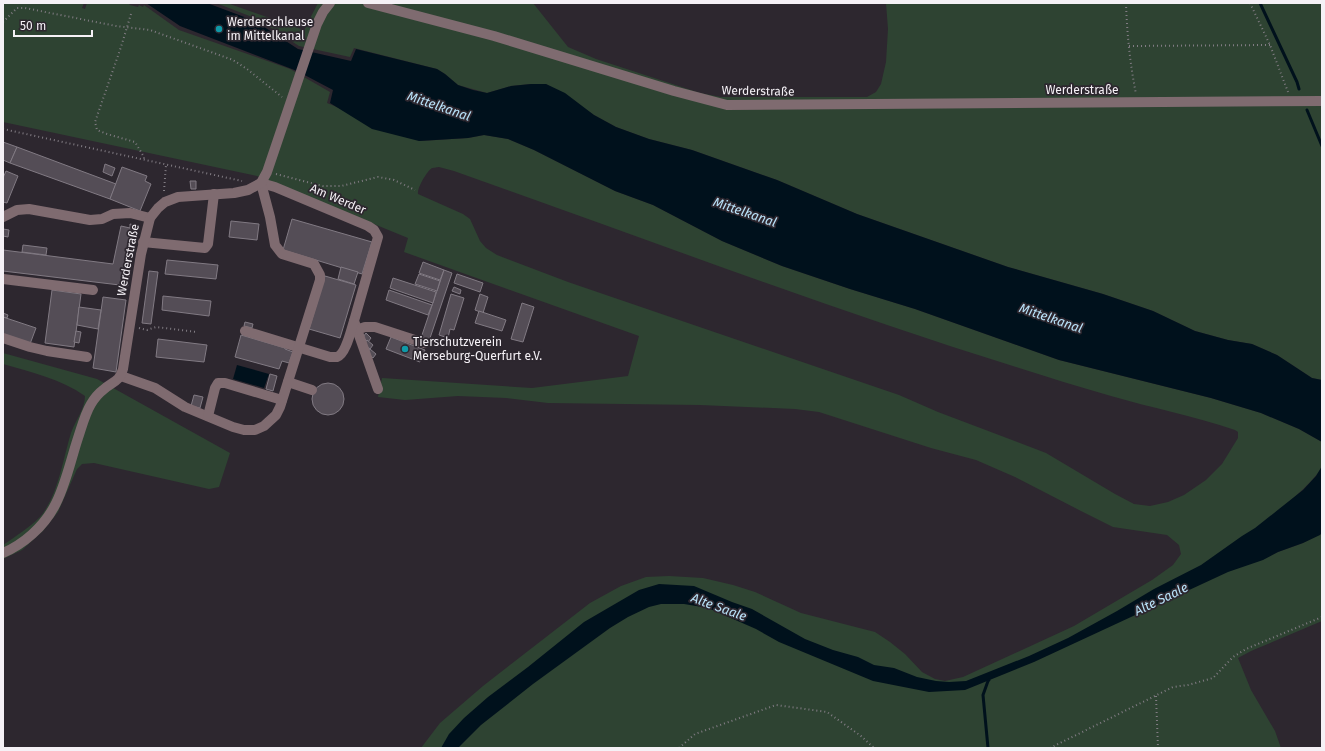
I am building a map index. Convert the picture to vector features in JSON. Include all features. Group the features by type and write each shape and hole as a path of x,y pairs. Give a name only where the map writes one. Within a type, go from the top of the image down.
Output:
{"street":[{"path":"165,202 178,197 234,193 248,190 261,183 267,172 310,45 323,12 330,3"},
{"name":"Werderstraße","path":"368,3 494,36 674,91 727,104 1322,101"},
{"path":"3,553 14,548 32,535 45,522 55,506 84,419 91,403 103,389 117,381 121,376 154,388 185,407 233,427 244,430 255,430 264,426 276,415 299,347 320,280 320,275 314,264 282,254 278,250 275,245 270,217 261,183"},
{"name":"Am Werder","path":"261,183 325,207 368,226 374,230 378,237 355,326 342,353 337,356 330,357 299,347"},
{"path":"143,242 205,248 208,244 214,194"},
{"name":"Werderstraße","path":"121,376 143,242 150,218 165,202"},
{"path":"3,217 17,210 29,209 90,220 102,219 113,214 130,213 150,218"},
{"path":"3,279 93,290"},
{"path":"378,389 355,326 375,327 424,343"},
{"path":"245,331 299,347"},
{"path":"3,338 46,351 87,357"},
{"path":"288,382 312,390"},
{"path":"208,416 215,388 218,383 225,383 282,400"}],"path":[{"name":"Werderstraße","path":"1126,3 1131,70 1138,103"},
{"path":"1250,3 1270,45 1291,101"},
{"path":"3,22 17,8 25,8 127,28 150,30 233,60 283,97 291,100"},
{"path":"131,14 95,122 97,130 135,142 144,157 144,160"},
{"path":"1129,46 1270,45"},
{"path":"3,130 252,183 261,183"},
{"path":"165,202 164,192 166,165"},
{"path":"267,172 323,186 341,186 378,177 394,180 415,190"},
{"path":"130,327 146,330 156,327 197,332"},
{"path":"1050,748 1173,687 1213,678 1233,657 1246,649 1322,617"},
{"path":"1156,696 1158,748"},
{"path":"679,748 695,734 776,705 827,712 861,736 874,748"}],"green space":[{"path":"3,3 84,3 82,8 85,9 87,3 128,3 138,7 139,5 143,7 144,5 179,30 290,69 330,92 327,103 420,141 468,138 484,135 508,139 534,150 615,191 653,205 722,241 782,266 915,309 1059,360 1211,398 1261,413 1299,429 1322,442 1323,464 1302,491 1279,511 1252,531 1256,562 1303,543 1322,533 1322,621 1238,658 1251,690 1275,731 1281,748 421,748 440,723 483,686 590,603 621,586 646,577 669,576 703,578 733,585 755,592 801,613 875,632 905,654 922,672 935,679 945,681 963,677 1074,626 1152,580 1173,565 1181,554 1179,545 1167,535 1113,527 1015,477 976,460 931,448 819,412 795,409 700,405 548,403 506,398 458,396 405,400 378,397 382,378 532,388 628,376 639,336 404,252 408,238 257,176 3,122","holes":["439,167 454,171 875,321 1087,389 1204,420 1235,430 1238,432 1238,438 1222,464 1206,480 1184,495 1168,502 1150,506 1134,504 1046,453 938,412 899,395 568,282 497,255 486,248 480,241 470,219 463,214 418,194 423,180 432,168"]},
{"path":"216,3 227,3 304,30 318,3 533,3 568,47 596,59 700,93 721,97 867,97 876,92 881,84 886,62 888,29 886,3 1322,3 1322,380 1312,378 1277,355 1252,344 1228,340 1195,331 1153,311 1103,294 1008,267 857,214 777,180 692,150 649,139 616,127 594,115 546,84 511,86 487,93 458,85 437,69 354,48 350,57 299,46 257,19"},
{"path":"3,353 97,379 230,453 219,487 209,489 94,463 82,464 77,469 58,512 43,531 22,550 3,559 3,545 40,517 51,499 56,488 71,433 82,410 85,396 56,381 35,373 3,364"}],"water":[{"name":"Mittelkanal","path":"146,3 207,3 255,21 298,49 351,61 356,49 437,69 458,85 487,93 511,86 546,84 565,93 594,115 616,127 649,139 692,150 777,180 857,214 1008,267 1103,294 1153,311 1195,331 1228,340 1252,344 1277,355 1312,378 1322,380 1322,442 1299,429 1261,413 1211,398 1059,360 915,309 782,266 722,241 653,205 615,191 534,150 508,139 484,135 468,138 419,141 372,129 330,103 333,90 297,71 180,26"},
{"path":"237,365 269,374 264,388 233,379"},
{"path":"1322,466 1322,533 1320,535 1278,552 1263,560 1228,572 1034,662 965,690 929,692 873,681 779,642 756,629 708,608 684,604 661,604 649,607 610,628 533,684 481,725 458,748 441,748 449,734 464,718 488,697 584,622 639,590 659,584 694,586 752,609 805,639 833,650 858,657 874,665 894,668 917,677 936,681 966,681 1029,656 1068,638 1154,589 1201,565 1255,528 1303,490 1316,476"}],"building":[{"path":"3,142 17,147 10,163 3,160"},
{"path":"17,147 116,184 110,199 10,163"},
{"path":"105,164 115,168 112,176 103,172"},
{"path":"122,167 147,176 145,181 151,184 140,211 110,199"},
{"path":"6,171 18,176 7,203 3,202 3,178"},
{"path":"190,181 196,181 196,189 191,189"},
{"path":"292,219 372,242 362,274 283,250"},
{"path":"231,221 259,224 257,240 229,237"},
{"path":"130,224 138,226 128,286 3,271 3,250 113,264 121,226 130,228"},
{"path":"3,229 9,230 8,237 3,236"},
{"path":"23,245 47,248 46,255 22,252"},
{"path":"167,260 218,265 216,279 165,274"},
{"path":"423,262 444,270 440,280 419,273"},
{"path":"341,267 358,272 354,284 338,279"},
{"path":"444,270 452,273 429,341 421,338"},
{"path":"149,271 158,272 151,324 142,323"},
{"path":"419,274 440,281 437,291 415,284"},
{"path":"457,274 483,283 480,292 454,283"},
{"path":"325,276 356,285 340,338 309,329"},
{"path":"393,278 436,292 433,303 390,288"},
{"path":"454,287 461,290 460,294 452,291"},
{"path":"52,290 81,294 74,347 45,343"},
{"path":"389,290 432,305 428,315 386,300"},
{"path":"451,294 464,298 454,330 450,329 448,338 439,335"},
{"path":"480,294 488,297 483,313 475,310"},
{"path":"163,296 211,301 209,316 162,310"},
{"path":"103,297 126,300 116,372 93,368"},
{"path":"522,303 534,307 523,342 511,339"},
{"path":"79,307 101,310 98,329 77,325"},
{"path":"479,311 506,320 502,331 475,323"},
{"path":"3,313 8,315 7,318 3,317"},
{"path":"3,317 36,328 30,344 3,335"},
{"path":"245,322 253,324 252,328 244,326"},
{"path":"76,331 81,332 79,343 74,342"},
{"path":"366,333 371,338 368,342 363,337"},
{"path":"241,335 285,348 293,352 289,363 282,361 279,369 235,357"},
{"name":"Tierschutzverein Merseburg-Querfurt e.V.","path":"391,337 425,350 420,362 386,349"},
{"path":"158,339 207,345 204,362 156,357"},
{"path":"367,340 373,345 370,349 364,344"},
{"path":"370,349 376,354 373,358 367,353"},
{"path":"270,374 277,376 273,391 266,389"},
{"path":"325,383 331,383 340,387 344,399 340,411 331,415 325,415 316,411 312,402 312,396 316,387"},
{"path":"194,395 203,397 200,408 191,406"}],"waterway":[{"path":"1260,3 1299,89"},
{"path":"1307,110 1322,146"},
{"name":"Alte Saale","path":"988,748 983,695 989,680"}],"place":[{"name":"Werderschleuse im Mittelkanal","path":"219,29"},
{"name":"Tierschutzverein Merseburg-Querfurt e.V.","path":"405,349"}]}
